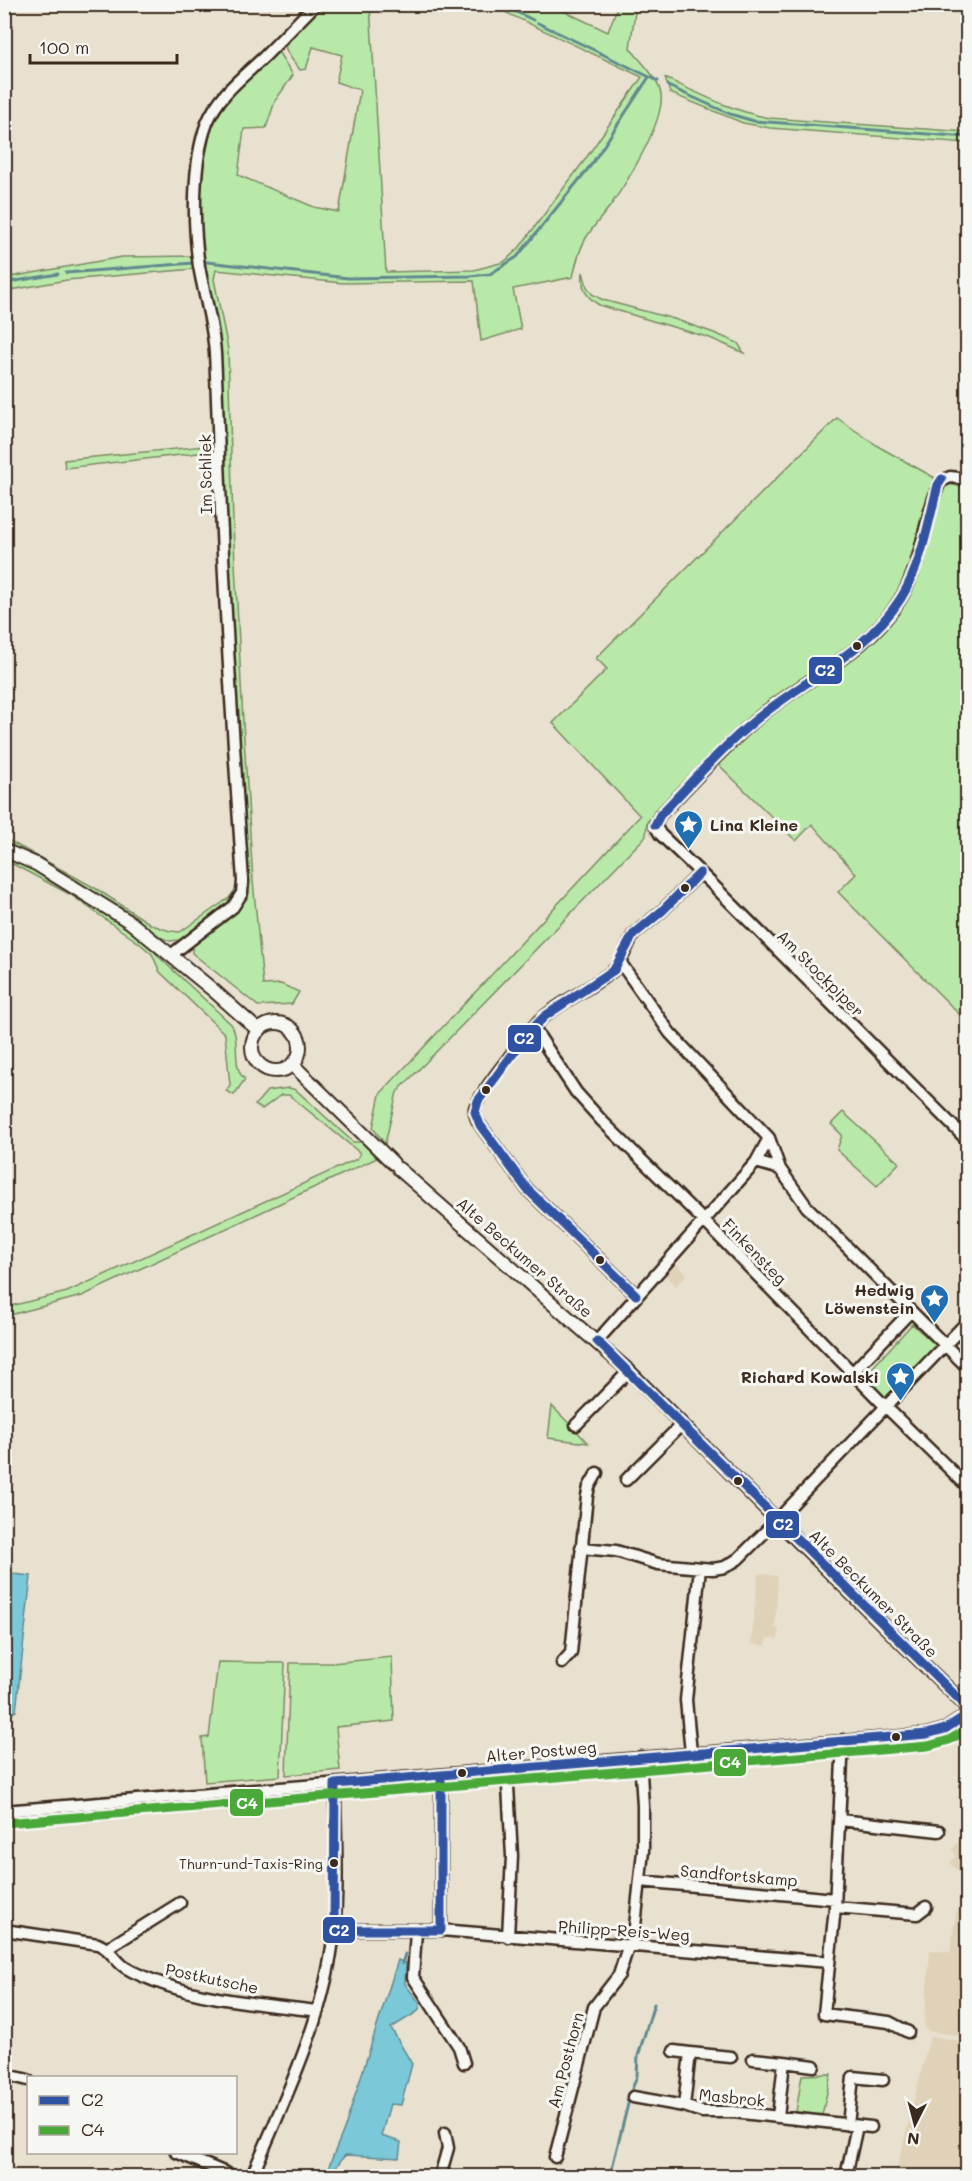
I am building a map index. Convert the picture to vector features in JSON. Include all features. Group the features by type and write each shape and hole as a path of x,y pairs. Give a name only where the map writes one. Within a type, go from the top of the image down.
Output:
{"street":[{"name":"Im Schliek","path":"171,955 232,907 242,893 243,881 225,589 214,344 199,265 195,228 197,179 202,144 208,123 220,99 233,83 263,57 316,4"},
{"name":"Am Stockpiper","path":"968,479 950,477 942,479 938,485 914,574 885,621 848,655 749,725 660,815 655,825 657,832 968,1142"},
{"path":"4,850 36,864 130,922 259,1031"},
{"path":"636,1295 526,1190 477,1119 475,1107 533,1026 608,974 620,962 633,935 662,911 700,873"},
{"path":"620,962 670,1033 769,1138 780,1169 807,1207 968,1368"},
{"path":"273,1024 281,1024 293,1032 299,1045 297,1058 292,1064 281,1071 275,1071 262,1067 256,1061 252,1046 259,1031 273,1024"},
{"name":"Finkensteg","path":"533,1026 576,1092 595,1114 968,1487"},
{"name":"Alte Beckumer Straße","path":"292,1064 396,1166 629,1371 968,1708"},
{"path":"597,1341 756,1162 769,1138"},
{"path":"756,1162 780,1169"},
{"path":"853,1372 911,1311"},
{"path":"581,1548 616,1551 658,1564 700,1568 725,1567 738,1559 777,1520 968,1321"},
{"path":"576,1425 629,1371"},
{"path":"626,1480 682,1424"},
{"path":"562,1664 571,1653 587,1496 597,1473"},
{"path":"691,1753 686,1700 700,1568"},
{"name":"Alter Postweg","path":"4,1811 927,1734 945,1729 968,1714"},
{"path":"843,1740 835,1903 824,2014 890,2022 908,2032"},
{"name":"Am Posthorn","path":"555,2157 594,2007 618,1975 631,1945 640,1881 643,1806 640,1757"},
{"path":"507,1769 512,1856 508,1937"},
{"path":"441,1775 441,1930"},
{"path":"250,2176 294,2077 318,2011 334,1930 335,1784"},
{"path":"840,1820 939,1831"},
{"name":"Sandfortskamp","path":"640,1881 917,1914 926,1907"},
{"path":"4,1929 98,1944 108,1948 180,1903"},
{"name":"Philipp-Reis-Weg","path":"334,1930 441,1930 829,1962"},
{"path":"416,1931 414,1977 459,2047 464,2063"},
{"name":"Postkutsche","path":"108,1948 123,1966 156,1981 190,1992 224,1999 318,2011"},
{"path":"674,2051 731,2057"},
{"name":"Masbrok","path":"684,2106 690,2053"},
{"path":"753,2059 814,2066"},
{"name":"Masbrok","path":"778,2116 784,2062"},
{"path":"4,2074 27,2080"},
{"path":"846,2176 852,2126 853,2076 883,2080"},
{"name":"Masbrok","path":"633,2097 684,2106 702,2112 733,2112 871,2127"},
{"path":"440,2176 448,2148 445,2133"},
{"path":"181,2154 233,2176"}],"shaded area":[{"path":"675,1263 687,1274 676,1286 664,1274"},
{"path":"758,1573 778,1576 775,1628 779,1629 778,1639 767,1638 766,1646 751,1644"},
{"path":"963,1837 967,1841 968,1869 962,1875 950,1863 956,1856 952,1849"},
{"path":"967,1900 967,2037 927,2031 924,2024 930,1950 950,1952 956,1913"},
{"path":"930,2036 967,2042 967,2176 895,2176"}],"green space":[{"path":"321,5 370,5 386,272 474,270 504,262 519,248 584,161 642,77 490,5 551,5 608,32 618,5 636,5 630,48 656,81 661,94 661,106 644,151 611,205 584,243 573,277 513,289 521,329 481,341 474,281 343,283 216,270 214,279 228,349 233,524 243,722 253,881 263,985 281,984 299,992 292,1004 258,1006 192,953 193,943 228,919 242,904 248,885 226,526 223,418 218,348 198,228 201,179 212,124 223,101 269,57 279,53 293,75 275,101 266,128 244,129 238,175 314,207 339,212 360,90 336,82 342,55 313,47 306,69 300,70 286,49 288,39 293,32"},
{"path":"665,78 704,96 755,115 769,118 967,132 967,143 770,128 743,123 670,93"},
{"path":"195,256 194,269 67,280 5,291 5,278 122,257"},
{"path":"583,272 587,287 592,294 603,300 674,319 714,333 738,343 744,353 710,338 599,305 585,291"},
{"path":"837,418 881,448 935,478 916,556 904,585 882,619 852,646 824,665 705,763 647,822 646,836 397,1092 385,1144 373,1128 380,1094 640,816 553,723 607,669 596,658"},
{"path":"215,445 216,451 65,468 64,460"},
{"path":"948,484 967,488 967,1022 838,892 856,874 812,824 796,841 717,763 743,736 778,707 861,651 911,589 918,576 940,493 942,487"},
{"path":"4,838 95,888 152,925 170,931 180,932 229,898 235,890 238,878 235,896 227,907 180,940 170,941 5,845"},
{"path":"4,854 88,899 131,928 231,1024 234,1030 238,1068 245,1079 234,1095 226,1091 230,1085 225,1034 160,972 152,954 71,895 5,860"},
{"path":"289,1088 296,1090 353,1142 361,1142 377,1158 82,1296 6,1316 6,1307 67,1292 357,1159 360,1153 289,1095 281,1095 262,1109 255,1105 267,1091"},
{"path":"843,1112 899,1163 877,1186 837,1150 842,1135 831,1124"},
{"path":"912,1324 938,1347 887,1399 865,1376"},
{"path":"552,1406 588,1443 548,1438"},
{"path":"392,1657 394,1721 336,1727 340,1770 286,1775 290,1663 332,1663"},
{"path":"218,1662 285,1663 280,1776 205,1782 202,1738 209,1737"},
{"path":"831,2074 822,2115 796,2112 802,2075"}],"water":[{"path":"4,1573 31,1576 16,1711 5,1717"},
{"path":"398,1960 406,1963 405,1984 419,2002 420,2007 417,2012 391,2028 412,2064 401,2105 390,2104 381,2136 401,2142 399,2158 346,2155 329,2176 326,2175 327,2171 346,2124"}],"waterway":[{"path":"500,4 533,20"},
{"path":"538,23 658,81"},
{"path":"207,262 348,278 490,274 517,257 591,165 649,77"},
{"path":"668,86 730,114 754,121 968,137"},
{"path":"66,273 194,263"},
{"path":"4,283 58,274"},
{"path":"402,1964 405,1954"},
{"path":"610,2176 637,2076 638,2056 654,2004"}],"transit line":[{"name":"C2","path":"655,825 660,815 745,729 835,664 871,634 887,617 901,598 914,571 924,543 938,485 942,479"},
{"name":"C2","path":"636,1295 527,1189 480,1125 475,1112 478,1101 529,1032 545,1016 614,970 633,935 662,911 700,873"},
{"name":"C2","path":"597,1341 968,1708"},
{"name":"C2","path":"441,1775 927,1734 945,1729 968,1714"},
{"name":"C4","path":"5,1823 928,1746 949,1740 968,1729"},
{"name":"C2","path":"441,1775 441,1930 334,1930 335,1784 441,1775"}],"place":[{"name":"Lina Kleine","path":"689,850"},
{"name":"Hedwig Löwenstein","path":"935,1324"},
{"name":"Richard Kowalski","path":"900,1402"},
{"name":"Thurn-und-Taxis-Ring","path":"334,1863"}]}
